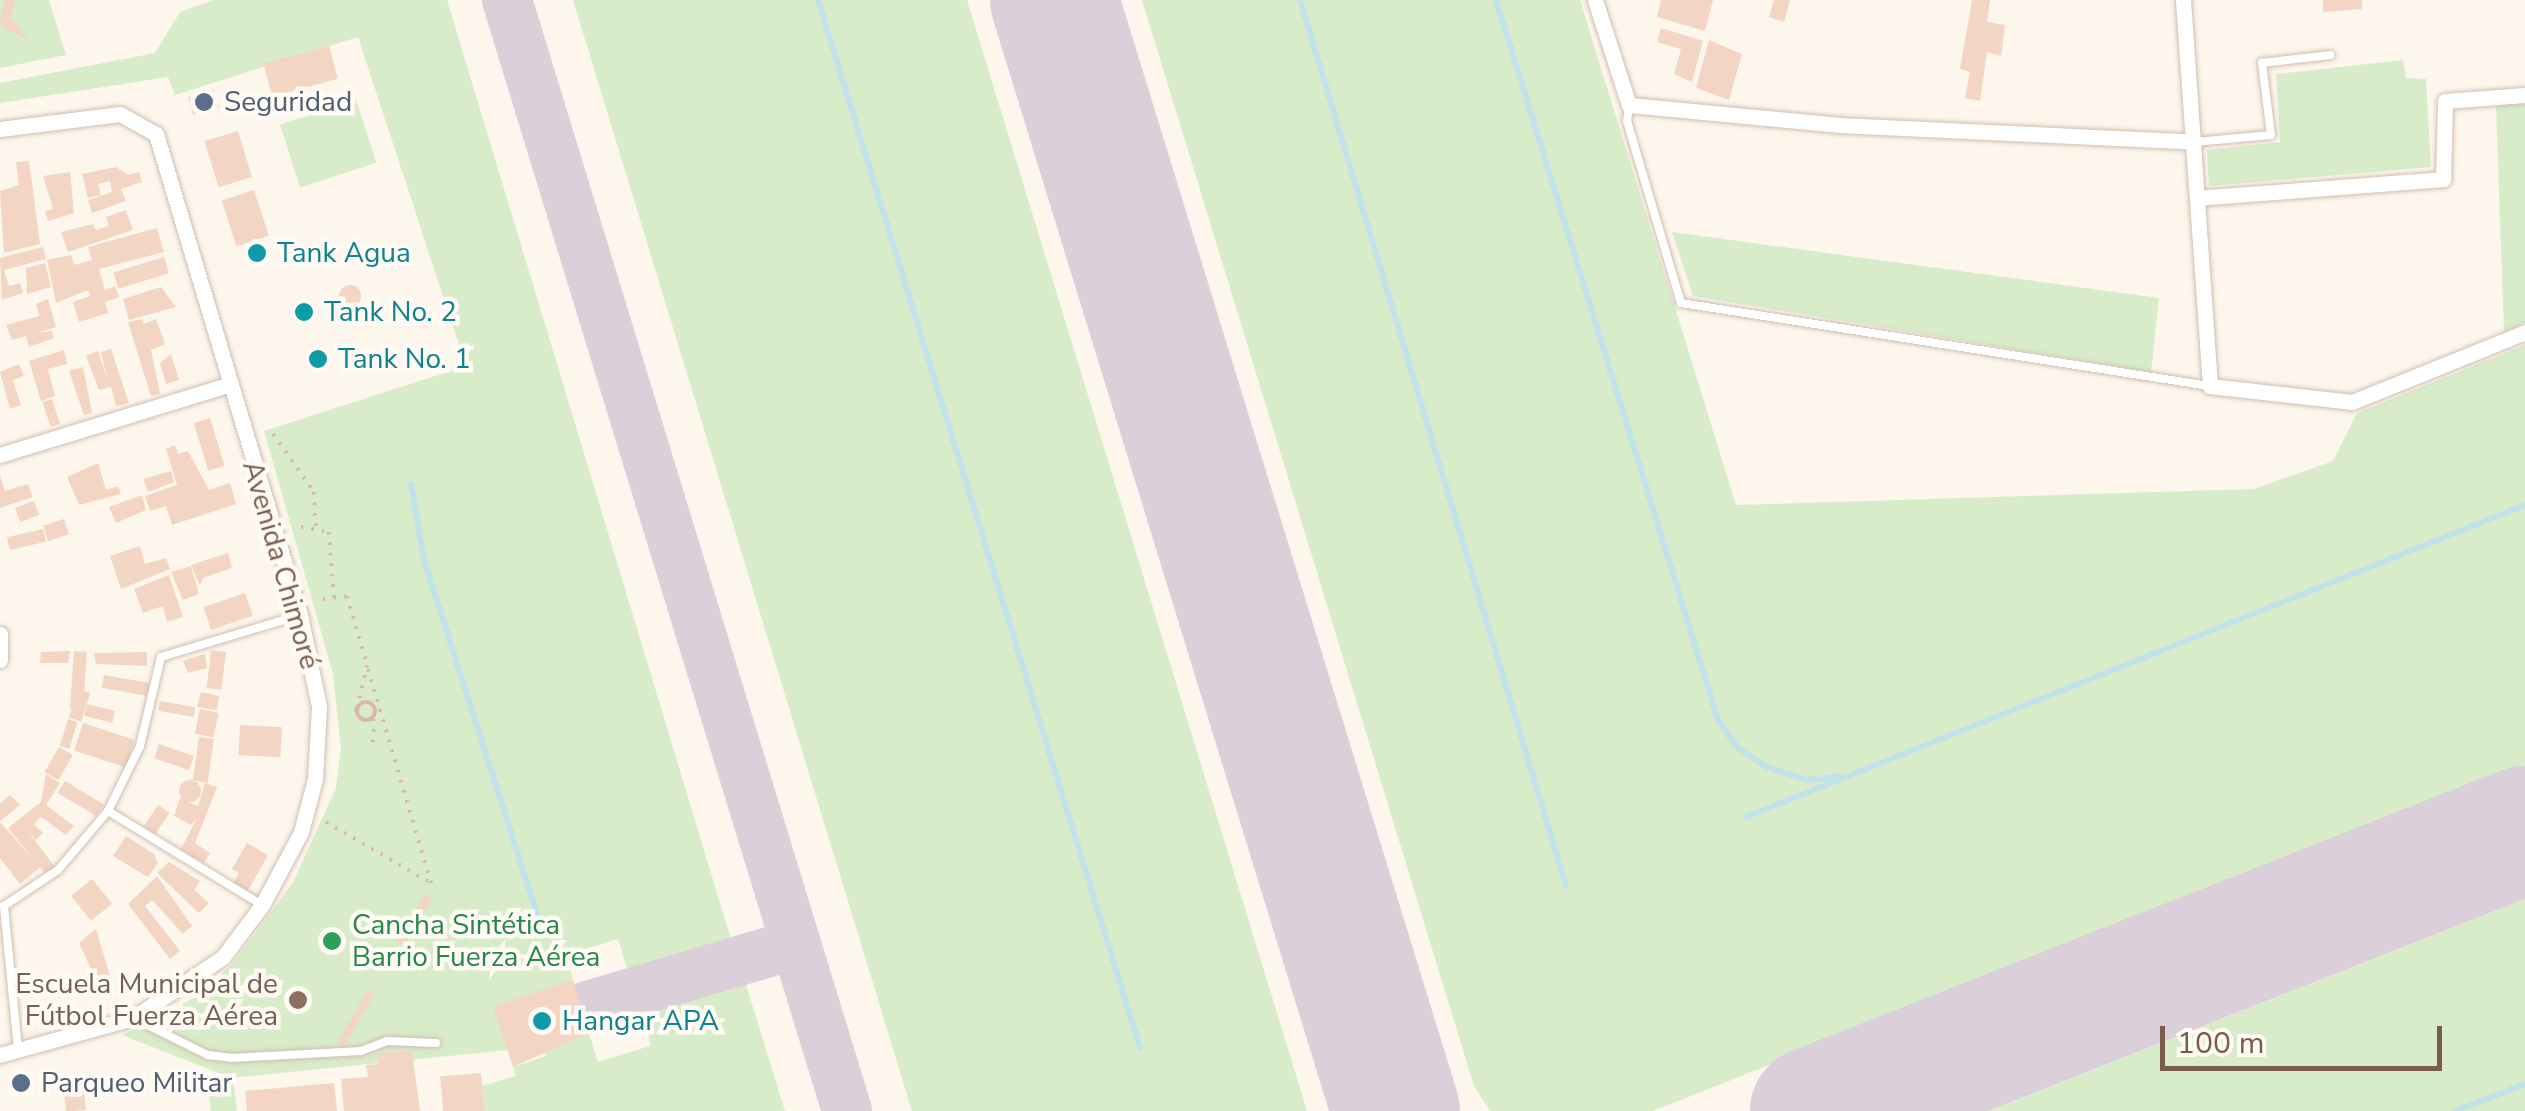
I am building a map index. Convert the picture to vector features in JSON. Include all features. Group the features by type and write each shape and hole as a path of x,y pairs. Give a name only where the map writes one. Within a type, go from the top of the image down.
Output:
{"street":[{"path":"1595,0 1629,106 1841,125 2195,142"},
{"path":"2183,0 2210,386 2352,402 2525,332"},
{"path":"2196,198 2443,179 2445,101 2525,95"},
{"name":"Avenida Chimoré","path":"0,129 120,114 156,134 228,385 300,615 319,707 315,779 301,832 262,905 222,957 132,1018 0,1055"},
{"path":"0,455 228,385"},
{"path":"0,634 0,660"}],"lane":[{"path":"2195,142 2271,134 2262,63 2332,55"},
{"path":"1629,106 1627,121 1681,303 2210,386"},
{"path":"18,1052 4,906 58,870 108,812 140,746 161,657 300,615"},
{"path":"108,812 262,905"},
{"path":"132,1018 208,1055 231,1058 361,1052 387,1041 436,1044"}],"path":[{"path":"274,434 314,492 316,530"},
{"path":"301,526 329,532 334,597"},
{"path":"323,599 347,596 431,883 326,822"},
{"path":"367,665 357,709 364,719 375,712"},
{"path":"347,708 357,709 366,702 375,712 372,742"}],"green space":[{"path":"0,0 49,0 66,55 0,68"},
{"path":"214,0 447,0 733,946 645,974 627,968 618,939 566,955 573,980 508,1050 233,1078 237,1111 211,1111 207,1081 229,1077 122,1035 200,995 234,962 293,882 336,788 341,748 333,674 264,431 466,366 358,37 175,95 168,77 0,103 0,83 155,53 180,12"},
{"path":"573,0 967,0 1307,1111 912,1111"},
{"path":"1142,0 1580,0 1736,505 2254,489 2333,461 2357,413 2525,345 2525,766 1653,1111 1490,1111 1474,1086"},
{"path":"2403,60 2406,78 2426,79 2431,167 2209,186 2207,150 2280,142 2276,74"},
{"path":"356,100 376,163 300,187 280,125"},
{"path":"2525,103 2525,323 2504,332 2496,105"},
{"path":"1672,232 2159,298 2151,372 1693,296"},
{"path":"2525,899 2525,1111 1989,1111"},
{"path":"743,975 785,1111 484,1111 482,1086 516,1076 513,1067 546,1056 544,1048 589,1033 598,1062 650,1046 646,1007"}],"building":[{"path":"4,0 16,0 11,17 29,41 0,25"},
{"path":"1661,0 1713,0 1705,31 1657,17"},
{"path":"1774,0 1790,0 1784,22 1769,17"},
{"path":"1972,0 1990,0 1987,22 2005,25 2001,56 1987,52 1980,101 1965,98 1970,72 1960,69"},
{"path":"2323,0 2362,0 2362,9 2323,12"},
{"path":"1661,28 1703,41 1692,82 1674,74 1681,49 1657,42"},
{"path":"1709,40 1742,54 1729,100 1696,88"},
{"path":"329,46 338,79 272,96 263,64"},
{"path":"214,90 219,107 193,115 188,97"},
{"path":"238,131 252,177 219,187 205,141"},
{"path":"29,161 40,244 4,253 0,191 19,185 16,162"},
{"path":"116,167 128,175 139,172 142,182 121,189 126,201 92,213 88,200 112,192 110,181 98,184 101,195 88,198 82,174"},
{"path":"70,172 74,213 48,221 45,211 53,209 43,176"},
{"path":"254,190 269,236 236,246 222,201"},
{"path":"126,210 133,230 68,252 61,232 93,224 96,230 109,226 106,217"},
{"path":"157,228 164,252 99,269 105,290 115,286 119,297 105,302 108,313 79,322 73,302 90,296 88,290 56,303 47,260 71,255 74,265 92,260 88,247"},
{"name":"Tank Agua","path":"257,244 264,246 264,260 257,262 250,260 248,253 250,246"},
{"path":"43,247 46,259 4,270 9,286 20,283 23,293 2,300 0,258"},
{"path":"164,257 169,273 118,289 113,272"},
{"path":"45,263 51,287 27,294 26,268"},
{"path":"346,285 354,285 361,296 354,307 346,307 339,300 339,292"},
{"path":"161,287 176,307 129,320 123,299"},
{"name":"Tank No. 2","path":"304,298 314,302 318,312 314,322 304,326 294,322 290,312 294,302"},
{"path":"48,299 56,327 37,333 52,331 54,338 29,347 26,336 12,340 6,325 39,316 36,304"},
{"path":"142,319 144,324 156,319 165,344 151,350 160,394 151,396 128,322"},
{"name":"Tank No. 1","path":"318,345 328,349 332,359 328,369 318,373 308,369 304,359 308,349"},
{"path":"111,349 129,403 116,406 111,387 99,390 86,356 98,351 107,378 101,352"},
{"path":"64,350 67,364 48,369 55,396 41,401 29,361"},
{"path":"171,354 179,380 166,384 160,363"},
{"path":"19,364 24,376 13,380 21,405 10,409 0,372"},
{"path":"83,367 92,413 84,415 69,371"},
{"path":"52,399 60,424 51,427 42,402"},
{"path":"210,418 225,466 208,471 194,423"},
{"path":"175,445 178,454 188,451 209,490 230,483 236,504 172,525 166,506 150,511 145,496 177,485 166,449"},
{"path":"98,463 106,490 118,486 121,494 79,505 67,477"},
{"path":"171,471 174,482 148,492 143,479"},
{"path":"0,476 5,491 28,484 33,497 0,508"},
{"path":"142,495 146,510 116,523 109,507"},
{"path":"34,501 39,515 20,522 15,508"},
{"path":"64,519 69,534 48,541 43,526"},
{"path":"43,529 46,542 10,550 7,537"},
{"path":"140,546 145,564 166,558 170,569 121,589 110,556"},
{"path":"228,553 232,568 203,578 200,586 191,565"},
{"path":"191,566 199,594 183,600 171,572"},
{"path":"169,575 183,617 167,622 163,606 143,613 134,589"},
{"path":"245,593 253,616 211,630 203,607"},
{"path":"211,650 226,652 221,690 206,688"},
{"path":"70,651 68,663 40,663 41,652"},
{"path":"74,651 87,652 83,709 70,708"},
{"path":"147,652 147,666 96,664 94,653"},
{"path":"205,654 207,668 188,673 183,661"},
{"path":"104,675 149,683 147,696 102,688"},
{"path":"78,689 90,693 81,722 69,718"},
{"path":"201,692 219,696 217,710 197,707"},
{"path":"160,701 195,707 194,717 158,711"},
{"path":"87,704 115,711 112,723 84,716"},
{"path":"200,709 219,713 213,737 195,733"},
{"path":"68,719 78,722 69,749 60,746"},
{"path":"83,723 134,740 125,767 74,751"},
{"path":"240,725 282,727 280,757 238,755"},
{"path":"199,737 214,739 208,783 193,781"},
{"path":"159,744 194,756 189,770 154,758"},
{"path":"59,747 73,755 58,780 44,772"},
{"path":"46,774 60,783 46,805 74,826 66,835 41,817 34,824 43,833 36,840 26,829 55,867 46,874 40,867 20,884 0,858 0,822 35,861 8,828 41,802"},
{"path":"190,780 198,783 198,799 190,802 182,799 179,791 182,783"},
{"path":"65,781 104,804 96,816 58,793"},
{"path":"205,783 217,787 195,843 210,853 204,863 181,849 197,818 191,825 174,816 180,798 198,806"},
{"path":"10,795 20,805 0,821 0,803"},
{"path":"158,805 170,813 156,834 144,826"},
{"path":"126,836 154,854 158,863 148,877 113,856"},
{"path":"247,843 268,855 247,892 233,884 239,873 232,869"},
{"path":"169,862 200,881 194,890 209,903 199,913 157,873"},
{"path":"157,876 192,926 183,934 152,900 145,906 180,951 170,959 128,904"},
{"path":"92,879 112,904 91,921 71,896"},
{"path":"425,894 433,899 404,945 396,940"},
{"path":"96,929 113,986 101,991 79,943"},
{"name":"Hangar APA","path":"573,980 589,1033 513,1067 493,1006"},
{"path":"368,989 375,993 344,1046 338,1042"},
{"path":"412,1051 420,1111 344,1111 341,1079 368,1077 366,1065 378,1064 377,1053"},
{"path":"481,1073 484,1111 443,1111 440,1077"},
{"path":"334,1083 337,1111 247,1111 245,1091"},
{"path":"84,1092 86,1110 66,1111 64,1094"}],"waterway":[{"path":"818,0 1140,1048"},
{"path":"1300,0 1566,886"},
{"path":"1496,0 1718,720 1737,747 1767,767 1808,780 1839,776"},
{"path":"411,484 424,560 540,923"},
{"path":"1746,817 2525,505"},
{"path":"2455,1111 2525,1084"}],"taxiway":[{"path":"507,0 847,1111"},
{"path":"581,1008 769,952"}],"runway":[{"path":"1054,0 1396,1111"},
{"path":"1814,1111 2525,830"}],"place":[{"name":"Seguridad","path":"204,102"},
{"name":"Tank Agua","path":"257,253"},
{"name":"Tank No. 2","path":"304,312"},
{"name":"Tank No. 1","path":"318,359"},
{"name":"Cancha Sintética Barrio Fuerza Aérea","path":"332,941"},
{"name":"Escuela Municipal de Fútbol Fuerza Aérea","path":"298,1000"},
{"name":"Hangar APA","path":"542,1021"},
{"name":"Parqueo Militar","path":"21,1083"}]}
